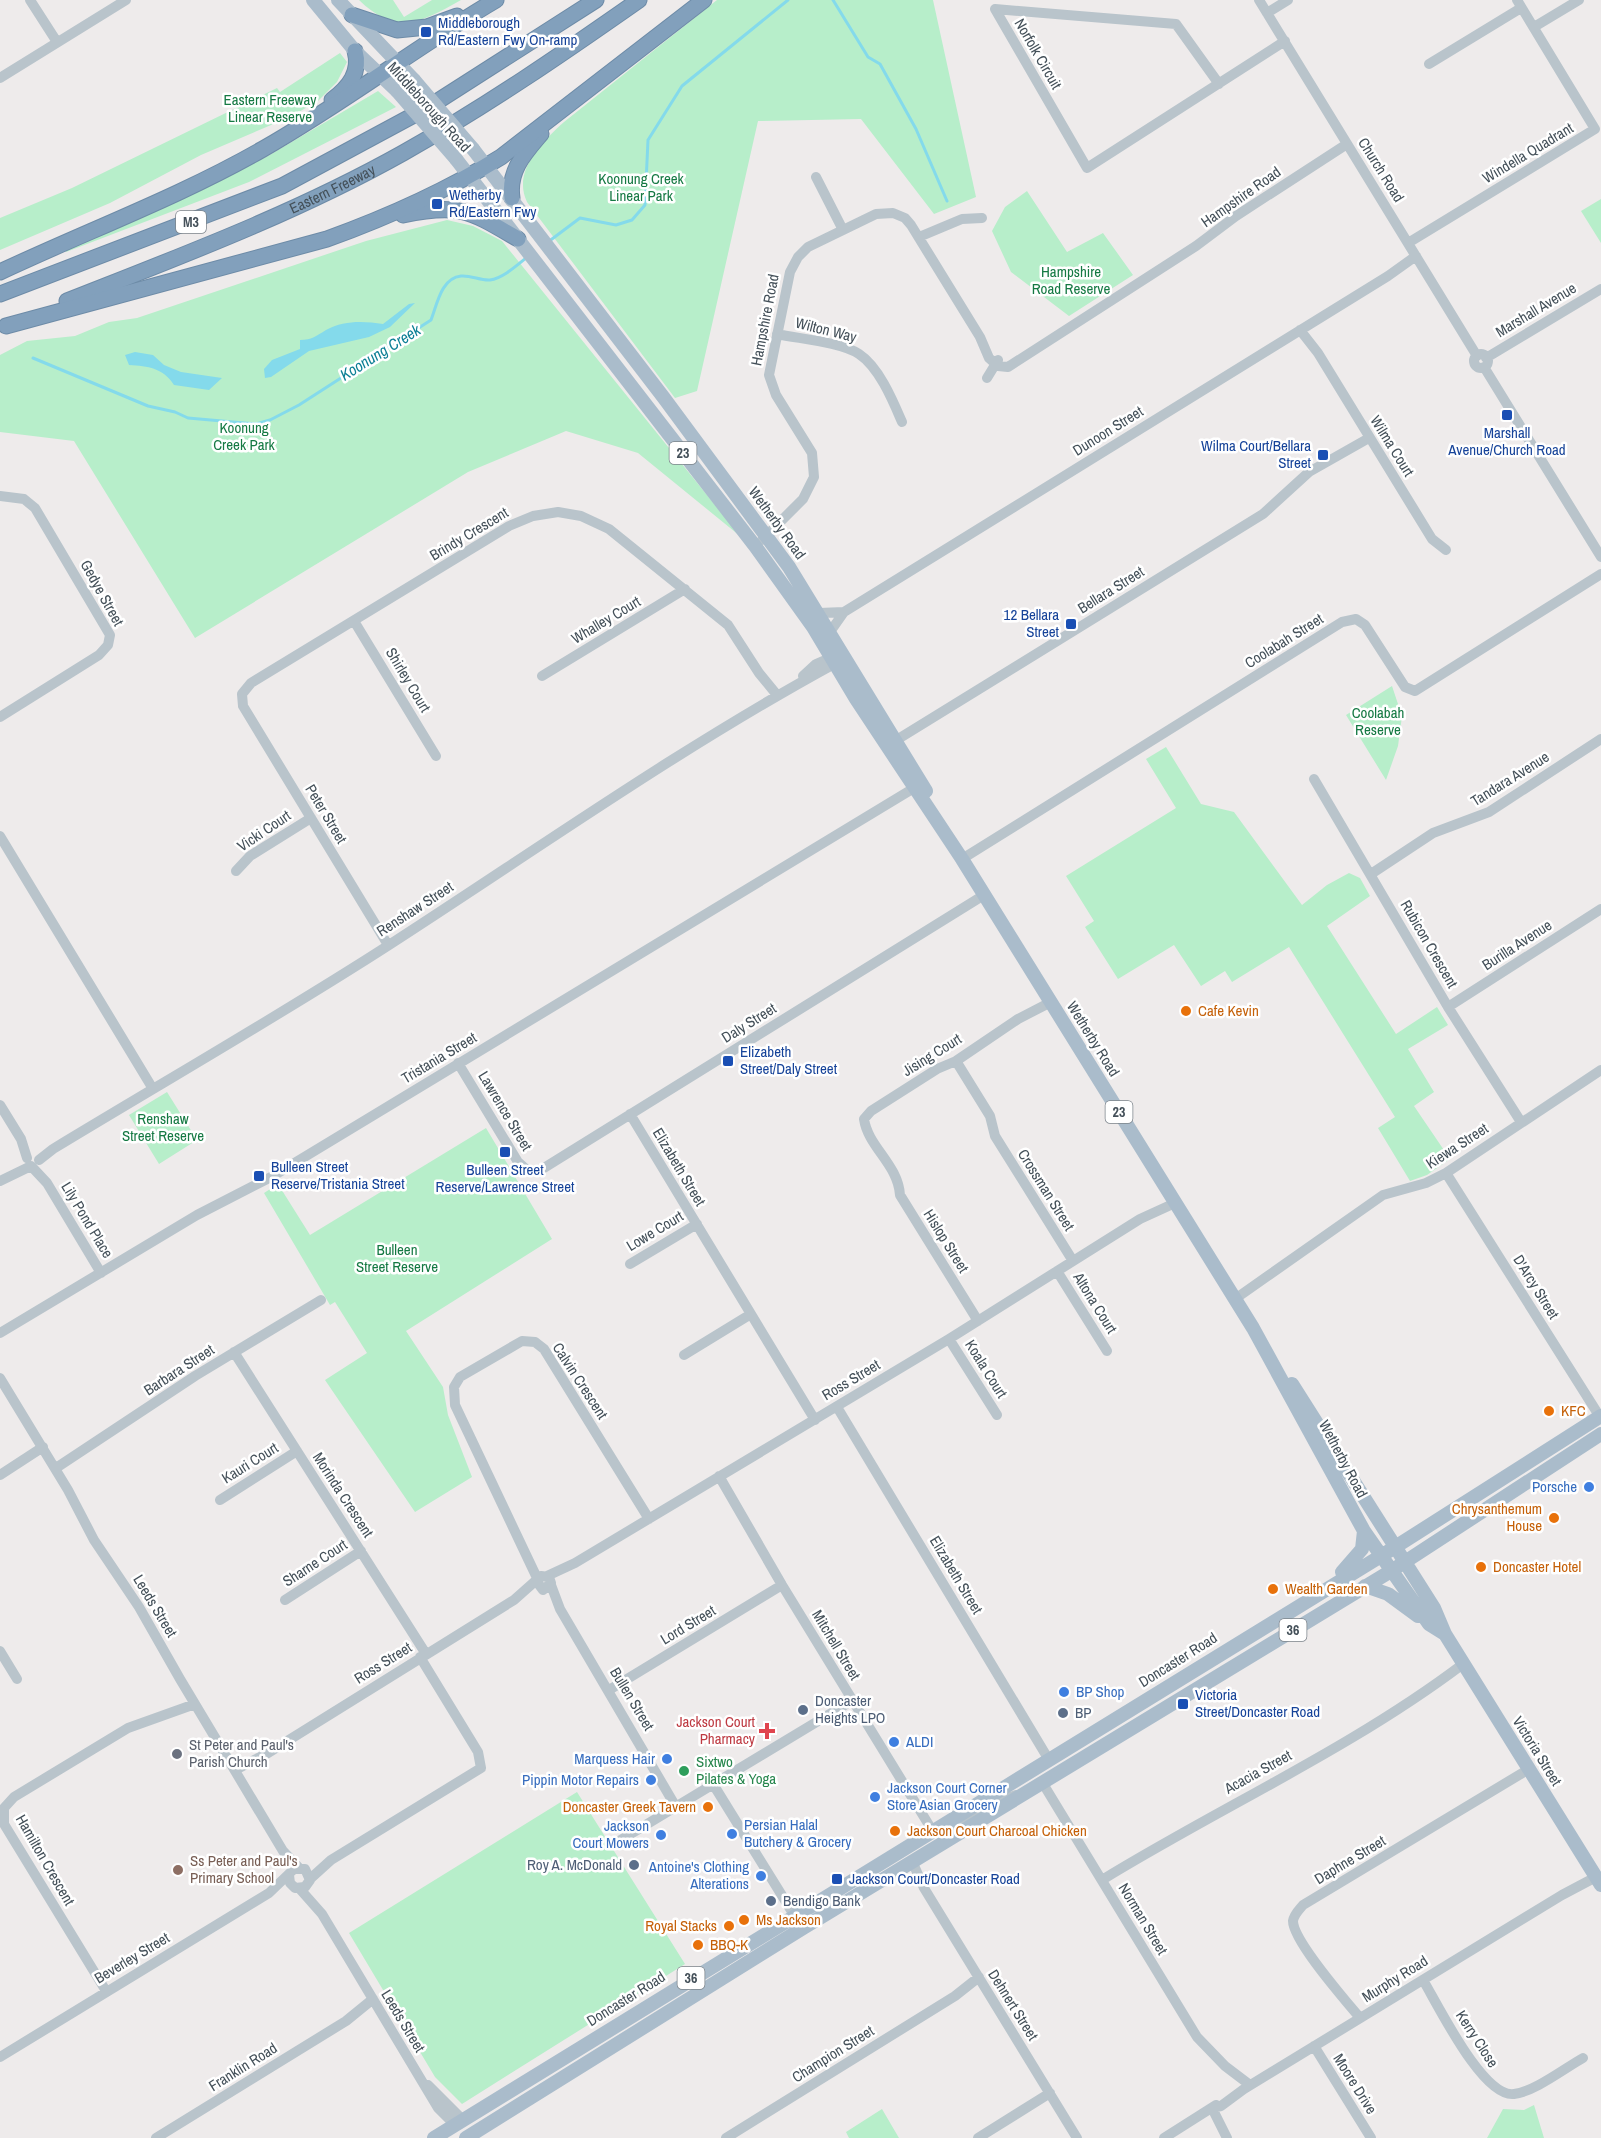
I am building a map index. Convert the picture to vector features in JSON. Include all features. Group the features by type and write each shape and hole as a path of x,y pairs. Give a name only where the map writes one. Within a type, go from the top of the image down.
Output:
{"highway":[{"name":"Eastern Freeway","path":"0,294 282,186 427,108 596,0"},
{"name":"Eastern Freeway","path":"3,327 205,247 324,194 403,153 522,81 639,0"},
{"path":"3,327 316,242 379,220 487,166 704,0"},
{"path":"351,15 397,30 427,27 491,3"},
{"path":"0,272 217,174 290,134 491,3"},
{"path":"290,134 339,94 351,81 356,73 355,51"},
{"path":"512,198 510,184 513,174 529,149 580,97"},
{"path":"379,220 433,210 464,210 475,213 518,239"}],"main road":[{"name":"Middleborough Road","path":"313,0 355,51 396,91 456,159 518,239"},
{"name":"Middleborough Road","path":"338,0 414,80 487,166 534,227"},
{"name":"Wetherby Road","path":"534,227 767,535 830,632 836,658"},
{"name":"Wetherby Road","path":"518,239 755,546 836,658 891,743 1232,1295 1364,1531 1391,1570"},
{"name":"Wetherby Road","path":"1252,1328 1292,1383 1404,1562"},
{"name":"Doncaster Road","path":"434,2138 794,1914 1394,1548 1600,1416"},
{"name":"36","path":"471,2137 803,1928 1404,1562 1601,1434"},
{"path":"1529,1461 1537,1474"},
{"path":"1323,1590 1356,1559 1362,1549 1364,1531"},
{"name":"Victoria Street","path":"1404,1562 1434,1608 1445,1634 1598,1877"},
{"name":"Victoria Street","path":"1391,1570 1429,1624 1445,1634"},
{"path":"1365,1586 1388,1594 1429,1624"},
{"path":"1246,1637 1253,1644 1294,1620 1312,1618"},
{"path":"1120,1716 1151,1704 1192,1679 1199,1679 1203,1684"},
{"path":"459,2122 471,2137"}],"street":[{"path":"30,0 57,42"},
{"path":"0,78 126,0"},
{"name":"Church Road","path":"1260,0 1601,557"},
{"path":"1267,13 1288,0"},
{"path":"1534,27 1579,0"},
{"path":"1429,64 1519,4"},
{"name":"Windella Quadrant","path":"1408,243 1595,129 1519,4"},
{"name":"Norfolk Circuit","path":"1219,84 1176,24 995,9 1087,168 1219,84 1285,41"},
{"name":"Hampshire Road","path":"755,546 809,492 815,469 812,453 770,381 770,368 777,333 795,261 811,245 876,214 889,212 905,218 997,362 1008,361 1030,352 1196,246 1236,216 1347,144"},
{"path":"816,177 843,230"},
{"path":"919,237 962,219 982,218"},
{"name":"Dunoon Street","path":"830,632 844,612 1417,258"},
{"name":"Marshall Avenue","path":"1482,360 1601,289"},
{"name":"Wilma Court","path":"1303,329 1432,539 1446,550"},
{"name":"Wilton Way","path":"777,333 847,349 862,356 876,373 902,422"},
{"path":"987,378 997,362"},
{"name":"Bellara Street","path":"891,743 1263,514 1308,472 1368,434"},
{"name":"Gedye Street","path":"0,496 24,499 35,508 110,635 105,649 95,658 0,717"},
{"name":"Brindy Crescent","path":"242,698 251,683 509,526 550,512 581,516 609,529 728,625 774,697"},
{"name":"Coolabah Street","path":"962,859 1342,622 1356,619 1365,625 1405,687 1415,691 1601,574"},
{"name":"Whalley Court","path":"542,676 685,590"},
{"name":"Dunoon Street","path":"819,613 844,612"},
{"name":"Shirley Court","path":"354,621 436,756"},
{"name":"Renshaw Street","path":"4,1179 388,945 629,786 836,658"},
{"name":"Peter Street","path":"242,698 246,711 388,945"},
{"name":"Tandara Avenue","path":"1371,874 1433,832 1488,812 1601,739"},
{"name":"Rubicon Crescent","path":"1314,778 1448,1007 1521,1122"},
{"name":"Tristania Street","path":"2,1334 197,1215 264,1181 916,786"},
{"name":"Vicki Court","path":"236,871 250,856 311,818"},
{"path":"0,836 153,1089"},
{"name":"Daly Street","path":"528,1171 544,1168 984,896"},
{"name":"Burilla Avenue","path":"1448,1007 1601,909"},
{"name":"Jising Court","path":"864,1119 871,1111 937,1069 956,1061 1049,999"},
{"name":"Crossman Street","path":"956,1061 990,1116 995,1136 1073,1261"},
{"name":"Lawrence Street","path":"458,1063 518,1162 528,1171"},
{"name":"Kiewa Street","path":"1232,1295 1383,1195 1426,1184 1446,1173 1601,1070"},
{"path":"0,1105 34,1160"},
{"name":"Elizabeth Street","path":"630,1114 815,1420"},
{"name":"Hislop Street","path":"864,1119 868,1130 896,1174 900,1195 978,1321"},
{"name":"Lily Pond Place","path":"34,1160 101,1273"},
{"name":"D'Arcy Street","path":"1446,1173 1600,1416"},
{"name":"Ross Street","path":"236,1773 423,1655 949,1339 1173,1199"},
{"name":"Lowe Court","path":"630,1264 697,1224"},
{"name":"Altona Court","path":"1057,1271 1107,1351"},
{"name":"Barbara Street","path":"56,1468 234,1352 321,1300"},
{"path":"684,1354 751,1314"},
{"name":"Koala Court","path":"949,1339 997,1415"},
{"name":"Calvin Crescent","path":"454,1387 460,1377 522,1341 536,1342 544,1349 649,1519"},
{"name":"Morinda Crescent","path":"234,1352 361,1551 423,1655 478,1752 481,1768 331,1860 299,1877"},
{"name":"Leeds Street","path":"0,1378 56,1468 94,1540 140,1607 236,1773 423,2081 459,2122"},
{"name":"Bullen Street","path":"454,1387 455,1405 526,1553 609,1690 676,1807"},
{"name":"Elizabeth Street","path":"837,1407 1049,1760"},
{"path":"0,1475 43,1447"},
{"name":"Kauri Court","path":"220,1500 297,1451"},
{"name":"Mitchell Street","path":"719,1476 782,1585 932,1830"},
{"name":"Sharne Court","path":"285,1600 361,1551"},
{"name":"Lord Street","path":"609,1690 782,1585"},
{"path":"0,1651 17,1679"},
{"name":"Acacia Street","path":"1102,1880 1176,1834 1354,1736 1466,1667"},
{"path":"619,1840 853,1701"},
{"name":"Hamilton Crescent","path":"106,1991 8,1830 3,1818 4,1808 14,1797 121,1732 195,1704"},
{"name":"Daphne Street","path":"1360,2018 1312,1957 1295,1929 1296,1914 1304,1905 1529,1769"},
{"name":"Norman Street","path":"1042,1782 1200,2041 1247,2087"},
{"path":"713,1784 803,1928"},
{"path":"932,1830 953,1828 999,1800 1027,1791"},
{"path":"911,1863 919,1838"},
{"name":"Dehnert Street","path":"911,1863 910,1870 924,1888 1077,2138"},
{"name":"Beverley Street","path":"0,2056 299,1877"},
{"name":"Murphy Road","path":"1164,2138 1232,2094 1562,1895 1598,1877"},
{"name":"Champion Street","path":"726,2138 980,1980"},
{"name":"Kerry Close","path":"1423,1980 1470,2060 1496,2090 1513,2095 1530,2089 1583,2058"},
{"name":"Franklin Road","path":"156,2138 375,2003"},
{"name":"Moore Drive","path":"1314,2046 1371,2138"},
{"path":"978,2138 1050,2093"},
{"path":"1210,2110 1226,2136"}],"green space":[{"path":"359,0 393,0 404,17 432,0 461,0 422,19 398,22 385,19"},
{"name":"Koonung Creek Linear Park","path":"717,0 933,0 976,197 934,214 861,119 758,121 697,391 675,398 527,202 523,190 523,179 526,168 539,148 564,122"},
{"name":"Eastern Freeway Linear Reserve","path":"340,53 347,62 337,82 318,101 290,117 201,155 110,203 0,250 0,218 72,188 277,88 280,92"},
{"path":"378,91 396,107 249,182 66,252 64,249 268,156"},
{"name":"Hampshire Road Reserve","path":"1027,191 1067,252 1103,233 1133,275 1069,316 1011,272 992,231 1005,207"},
{"path":"1601,199 1601,243 1581,211"},
{"name":"Koonung Creek Park","path":"447,220 473,226 502,241 740,536 638,453 566,431 468,472 195,638 74,441 0,432 0,355 27,341 75,336 109,322 137,318 366,241"},
{"name":"Coolabah Reserve","path":"1392,686 1402,716 1398,746 1386,780 1346,715"},
{"path":"1166,747 1201,804 1234,812 1302,905 1327,885 1349,873 1360,878 1370,896 1327,926 1396,1034 1437,1007 1448,1025 1408,1049 1434,1092 1414,1106 1450,1159 1427,1175 1410,1181 1378,1128 1395,1117 1289,947 1232,982 1225,971 1201,986 1174,945 1118,979 1085,927 1094,921 1066,876 1176,808 1146,759"},
{"name":"Renshaw Street Reserve","path":"167,1092 197,1140 159,1164 129,1115"},
{"name":"Bulleen Street Reserve","path":"486,1128 552,1239 406,1331 443,1387 448,1415 472,1477 415,1512 325,1380 367,1353 335,1302 330,1305 264,1193 278,1184 310,1235"},
{"path":"577,1792 685,1964 462,2104 435,2077 349,1933"},
{"path":"1534,2105 1544,2138 1487,2138 1503,2109 1524,2110"},
{"path":"882,2109 899,2138 849,2138 846,2132"}],"water":[{"path":"415,303 390,327 369,337 309,351 271,377 265,378 264,369 272,360 300,349 300,340 311,338 347,323 383,324 409,304"},
{"path":"135,352 153,355 164,365 181,372 222,378 209,390 174,385 160,371 129,365 125,355"}],"waterway":[{"name":"Koonung Creek","path":"548,242 580,218 616,225 632,220 645,205 648,140 682,86 788,0"},
{"path":"833,0 868,57 880,64 916,129 947,201"},
{"name":"Koonung Creek","path":"33,358 148,406 175,412 188,418 256,424 270,420 299,405 431,320 444,287 454,278 465,276 495,279 526,258"}],"place":[{"name":"Middleborough Rd/Eastern Fwy On-ramp","path":"426,32"},
{"name":"Wetherby Rd/Eastern Fwy","path":"437,204"},
{"name":"Marshall Avenue/Church Road","path":"1507,415"},
{"name":"Wilma Court/Bellara Street","path":"1323,455"},
{"name":"12 Bellara Street","path":"1071,624"},
{"name":"Cafe Kevin","path":"1186,1011"},
{"name":"Elizabeth Street/Daly Street","path":"728,1061"},
{"name":"Bulleen Street Reserve/Lawrence Street","path":"505,1152"},
{"name":"Bulleen Street Reserve/Tristania Street","path":"259,1176"},
{"name":"KFC","path":"1549,1411"},
{"name":"Porsche","path":"1589,1487"},
{"name":"Chrysanthemum House","path":"1554,1518"},
{"name":"Doncaster Hotel","path":"1481,1567"},
{"name":"Wealth Garden","path":"1273,1589"},
{"name":"BP Shop","path":"1064,1692"},
{"name":"Victoria Street/Doncaster Road","path":"1183,1704"},
{"name":"Doncaster Heights LPO","path":"803,1710"},
{"name":"BP","path":"1063,1713"},
{"name":"Jackson Court Pharmacy","path":"767,1731"},
{"name":"ALDI","path":"894,1742"},
{"name":"St Peter and Paul's Parish Church","path":"177,1754"},
{"name":"Marquess Hair","path":"667,1759"},
{"name":"Sixtwo Pilates & Yoga","path":"684,1771"},
{"name":"Pippin Motor Repairs","path":"651,1780"},
{"name":"Jackson Court Corner Store Asian Grocery","path":"875,1797"},
{"name":"Doncaster Greek Tavern","path":"708,1807"},
{"name":"Jackson Court Charcoal Chicken","path":"895,1831"},
{"name":"Persian Halal Butchery & Grocery","path":"732,1834"},
{"name":"Jackson Court Mowers","path":"661,1835"},
{"name":"Roy A. McDonald","path":"634,1865"},
{"name":"Ss Peter and Paul's Primary School","path":"178,1870"},
{"name":"Antoine's Clothing Alterations","path":"761,1876"},
{"name":"Jackson Court/Doncaster Road","path":"837,1879"},
{"name":"Bendigo Bank","path":"771,1901"},
{"name":"Ms Jackson","path":"744,1920"},
{"name":"Royal Stacks","path":"729,1926"},
{"name":"BBQ-K","path":"698,1945"}]}
